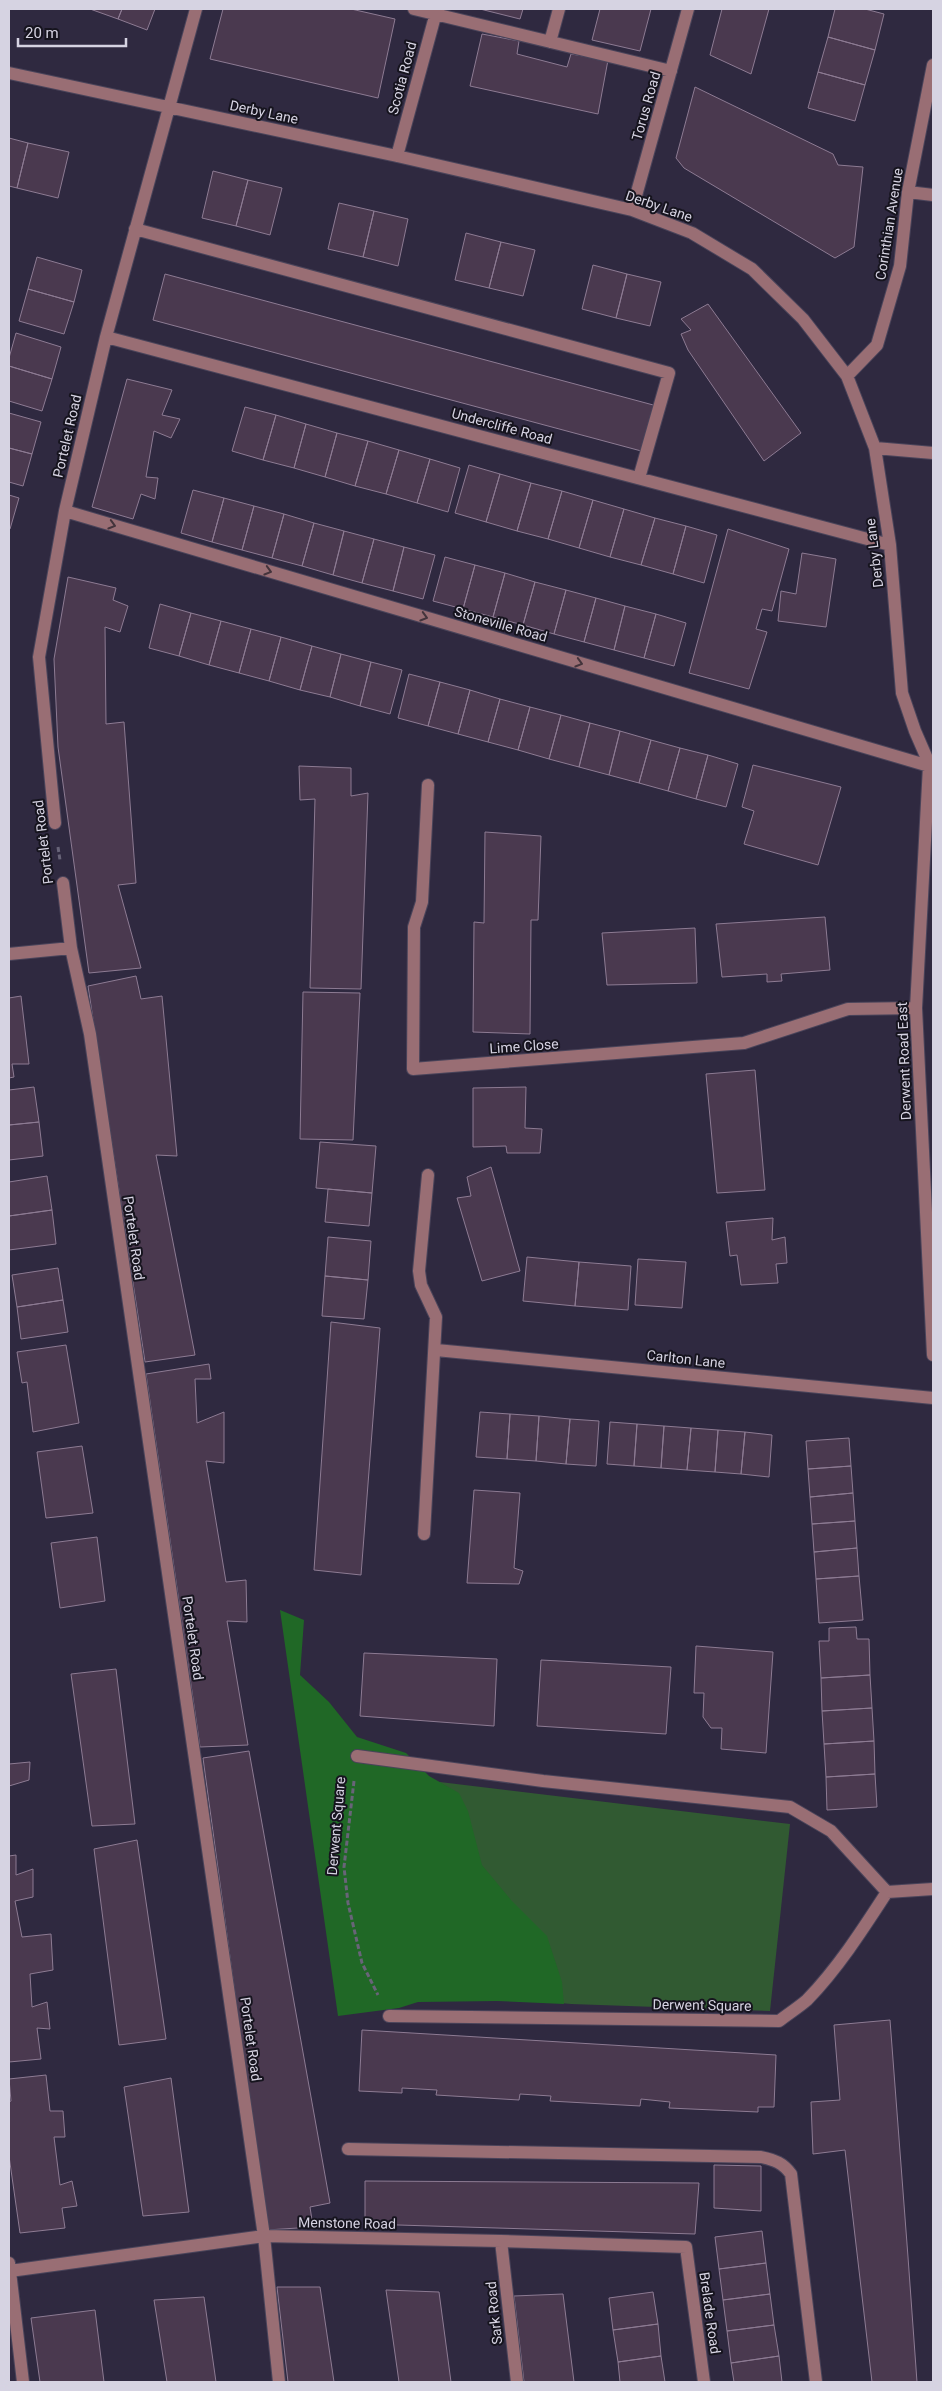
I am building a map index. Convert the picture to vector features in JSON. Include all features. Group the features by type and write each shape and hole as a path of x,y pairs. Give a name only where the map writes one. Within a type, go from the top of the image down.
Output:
{"street":[{"name":"Portelet Road","path":"55,823 39,657 65,511 106,337 167,107 196,9"},
{"path":"414,9 436,11 550,42 671,71"},
{"path":"550,42 559,9"},
{"name":"Torus Road","path":"632,210 688,9"},
{"name":"Scotia Road","path":"397,156 436,11"},
{"name":"Corinthian Avenue","path":"848,376 877,346 900,266 908,192 933,65"},
{"name":"Derby Lane","path":"9,73 397,156 632,210 692,233 752,269 803,319 848,376 875,448 890,545 902,693 931,769"},
{"path":"908,192 933,195"},
{"path":"135,229 669,374 639,478"},
{"name":"Undercliffe Road","path":"106,337 890,545"},
{"path":"875,448 933,453"},
{"name":"Stoneville Road","path":"65,511 931,769"},
{"name":"Derwent Road East","path":"931,769 916,1008 928,1143 933,1355"},
{"name":"Lime Close","path":"428,785 422,902 414,927 413,1069 744,1043 848,1009 916,1008"},
{"name":"Portelet Road","path":"62,883 71,948 90,1034 264,2236 279,2382"},
{"path":"9,954 71,948"},
{"path":"424,1534 436,1350 436,1317 421,1285 419,1271 428,1175"},
{"name":"Carlton Lane","path":"436,1350 933,1398"},
{"path":"357,1756 542,1781 790,1807 831,1832 887,1892 933,1889"},
{"name":"Derwent Square","path":"389,2016 779,2021 806,2000 832,1970 861,1933 887,1892"},
{"path":"348,2149 761,2157 774,2160 785,2166 791,2174 816,2382"},
{"name":"Menstone Road","path":"9,2267 264,2236 501,2240 686,2247"},
{"name":"Sark Road","path":"501,2240 517,2382"},
{"name":"Brelade Road","path":"686,2247 704,2382"},
{"path":"9,2267 23,2382"}],"path":[{"name":"Portelet Road","path":"55,823 62,883"},
{"name":"Derwent Square","path":"357,1756 344,1867 348,1903 362,1963 389,2016"}],"green space":[{"path":"280,1610 304,1620 300,1675 329,1702 357,1737 406,1753 429,1776 459,1793 468,1811 482,1865 511,1900 547,1936 562,1982 564,2004 497,2001 418,2002 399,2008 338,2016"},
{"path":"415,1779 790,1824 770,2011 571,2004 412,1988"}],"building":[{"path":"90,9 122,9 118,19"},
{"path":"122,9 155,9 147,30 118,19"},
{"path":"223,9 351,9 395,19 378,98 210,59"},
{"path":"480,9 523,9 520,19"},
{"path":"600,9 651,9 640,51 592,40"},
{"path":"722,9 769,9 751,74 710,55"},
{"path":"835,9 865,9 884,14 875,50 828,37"},
{"path":"482,34 519,41 517,54 567,67 571,54 608,60 598,114 470,86"},
{"path":"828,37 875,50 865,85 818,72"},
{"path":"818,72 865,85 855,121 808,108"},
{"path":"695,87 833,154 838,165 863,167 854,247 835,258 684,168 676,158"},
{"path":"9,138 28,143 17,188 9,186"},
{"path":"28,143 69,152 58,198 17,188"},
{"path":"213,171 248,180 236,226 202,218"},
{"path":"248,180 282,188 270,235 236,226"},
{"path":"339,203 374,211 363,257 328,249"},
{"path":"374,211 408,219 398,266 363,257"},
{"path":"466,233 501,242 489,288 455,280"},
{"path":"501,242 535,250 523,296 489,288"},
{"path":"37,257 82,270 74,302 28,289"},
{"path":"593,265 627,274 616,318 582,309"},
{"path":"165,274 657,406 645,452 153,320"},
{"path":"627,274 661,282 650,326 616,318"},
{"path":"28,289 74,302 64,334 19,321"},
{"path":"708,304 801,433 764,461 688,350 681,334 691,330 681,319"},
{"path":"16,333 61,347 52,379 9,366 9,358"},
{"path":"9,366 52,379 42,411 9,401"},
{"path":"127,379 172,390 162,415 180,419 171,438 154,431 146,477 158,478 155,499 141,494 133,519 92,507"},
{"path":"245,407 276,415 263,460 232,451"},
{"path":"9,413 41,422 32,454 9,448"},
{"path":"276,415 306,424 294,468 263,460"},
{"path":"306,424 337,433 325,477 294,468"},
{"path":"337,433 368,441 355,486 325,477"},
{"path":"368,441 399,450 386,494 355,486"},
{"path":"9,448 32,454 23,486 9,482"},
{"path":"399,450 430,459 417,503 386,494"},
{"path":"430,459 460,468 448,512 417,503"},
{"path":"469,465 500,474 486,522 455,513"},
{"path":"500,474 531,483 517,531 486,522"},
{"path":"531,483 562,491 548,539 517,531"},
{"path":"193,490 224,498 212,542 181,533"},
{"path":"562,491 593,500 579,548 548,539"},
{"path":"9,495 19,498 10,529 9,529"},
{"path":"224,498 254,506 242,550 212,542"},
{"path":"593,500 624,509 610,557 579,548"},
{"path":"254,506 284,514 272,558 242,550"},
{"path":"624,509 655,518 641,565 610,557"},
{"path":"284,514 314,523 302,566 272,558"},
{"path":"655,518 686,526 673,574 641,565"},
{"path":"314,523 344,531 333,575 302,566"},
{"path":"686,526 717,535 704,583 673,574"},
{"path":"728,529 789,549 772,611 762,609 756,629 767,632 749,689 689,673"},
{"path":"344,531 374,539 362,583 333,575"},
{"path":"374,539 404,547 393,591 362,583"},
{"path":"404,547 435,555 423,599 393,591"},
{"path":"802,553 836,559 826,627 778,621 781,591 796,594"},
{"path":"445,557 475,565 463,609 433,601"},
{"path":"475,565 505,573 493,617 463,609"},
{"path":"505,573 535,582 523,625 493,617"},
{"path":"68,577 116,588 113,600 128,606 120,632 105,627 106,724 124,722 136,883 118,885 141,968 89,973 58,747 54,659"},
{"path":"535,582 566,590 554,634 523,625"},
{"path":"566,590 596,598 584,642 554,634"},
{"path":"596,598 625,606 614,650 584,642"},
{"path":"160,604 191,613 179,656 149,648"},
{"path":"625,606 656,614 644,658 614,650"},
{"path":"191,613 221,621 209,665 179,656"},
{"path":"656,614 686,623 674,666 644,658"},
{"path":"221,621 251,629 239,673 209,665"},
{"path":"251,629 281,637 269,681 239,673"},
{"path":"281,637 312,646 300,690 269,681"},
{"path":"312,646 341,654 330,697 300,690"},
{"path":"341,654 371,662 360,706 330,697"},
{"path":"371,662 402,670 390,714 360,706"},
{"path":"409,674 440,682 428,726 398,718"},
{"path":"440,682 470,690 458,734 428,726"},
{"path":"470,690 500,699 488,742 458,734"},
{"path":"500,699 530,707 518,750 488,742"},
{"path":"530,707 561,715 549,759 518,750"},
{"path":"561,715 590,723 579,767 549,759"},
{"path":"590,723 620,731 609,775 579,767"},
{"path":"620,731 651,740 639,783 609,775"},
{"path":"651,740 680,748 668,791 639,783"},
{"path":"680,748 708,755 696,799 668,791"},
{"path":"708,755 738,764 726,807 696,799"},
{"path":"753,765 841,787 818,865 744,844 754,811 742,807"},
{"path":"299,766 351,768 351,796 368,793 361,989 310,988 315,799 300,800"},
{"path":"485,832 541,836 538,920 531,920 530,1034 473,1032 474,922 484,923"},
{"path":"825,917 830,970 781,974 782,981 767,982 767,974 722,977 716,924"},
{"path":"695,928 697,983 607,985 602,933"},
{"path":"136,976 141,999 162,996 177,1156 156,1155 195,1355 145,1362 88,986"},
{"path":"303,992 360,993 353,1140 300,1139"},
{"path":"21,996 29,1064 12,1064 14,1077 9,1078 9,998"},
{"path":"755,1070 765,1190 717,1193 706,1074"},
{"path":"34,1087 39,1122 9,1125 9,1090"},
{"path":"526,1087 525,1128 542,1129 540,1153 507,1153 506,1146 473,1147 473,1088"},
{"path":"39,1122 43,1156 9,1160 9,1125"},
{"path":"320,1142 376,1146 372,1193 316,1188"},
{"path":"491,1167 520,1271 482,1281 457,1198 471,1196 467,1177"},
{"path":"47,1176 52,1210 9,1216 9,1182"},
{"path":"328,1189 372,1193 369,1226 325,1222"},
{"path":"52,1210 56,1244 9,1250 9,1216"},
{"path":"773,1218 772,1240 785,1237 787,1263 776,1264 778,1283 741,1285 737,1255 730,1256 726,1222"},
{"path":"328,1237 371,1241 368,1280 325,1276"},
{"path":"527,1257 579,1262 575,1306 523,1301"},
{"path":"638,1259 686,1262 682,1308 635,1305"},
{"path":"579,1262 631,1266 628,1310 575,1306"},
{"path":"58,1268 63,1300 17,1307 12,1275"},
{"path":"325,1276 368,1280 364,1319 322,1316"},
{"path":"63,1300 68,1332 21,1339 17,1307"},
{"path":"331,1322 380,1328 361,1575 314,1570"},
{"path":"66,1345 79,1423 33,1432 27,1382 22,1383 17,1352"},
{"path":"209,1364 211,1379 195,1379 197,1423 224,1412 224,1463 206,1461 226,1582 246,1580 247,1622 227,1621 248,1745 200,1747 146,1374"},
{"path":"480,1412 510,1414 507,1459 476,1457"},
{"path":"510,1414 539,1416 536,1461 507,1459"},
{"path":"539,1416 570,1419 566,1464 536,1461"},
{"path":"570,1419 599,1421 596,1466 566,1464"},
{"path":"610,1422 637,1424 634,1466 607,1464"},
{"path":"637,1424 664,1426 661,1468 634,1466"},
{"path":"664,1426 691,1428 687,1470 661,1468"},
{"path":"691,1428 718,1430 715,1472 687,1470"},
{"path":"718,1430 745,1432 741,1474 715,1472"},
{"path":"745,1432 772,1435 769,1477 741,1474"},
{"path":"849,1438 851,1466 808,1469 806,1441"},
{"path":"82,1446 93,1513 46,1518 37,1452"},
{"path":"851,1466 853,1493 810,1497 808,1469"},
{"path":"474,1490 520,1493 514,1568 523,1571 519,1584 467,1583"},
{"path":"853,1493 855,1521 812,1524 810,1497"},
{"path":"855,1521 857,1548 814,1552 812,1524"},
{"path":"97,1537 105,1601 60,1608 51,1543"},
{"path":"857,1548 859,1576 816,1579 814,1552"},
{"path":"859,1576 863,1620 819,1623 816,1579"},
{"path":"856,1627 857,1639 869,1639 870,1675 821,1678 819,1641 829,1641 829,1628"},
{"path":"696,1646 773,1652 766,1753 721,1749 722,1728 711,1728 703,1717 704,1693 694,1693"},
{"path":"364,1653 497,1659 494,1726 360,1716"},
{"path":"541,1660 671,1667 666,1734 537,1726"},
{"path":"116,1669 135,1824 92,1826 71,1674"},
{"path":"870,1675 872,1708 822,1711 821,1678"},
{"path":"872,1708 874,1741 824,1744 822,1711"},
{"path":"874,1741 875,1774 826,1777 824,1744"},
{"path":"249,1751 330,2203 310,2207 313,2227 267,2230 203,1758"},
{"path":"30,1762 29,1780 9,1786 9,1764"},
{"path":"875,1774 877,1807 827,1810 826,1777"},
{"path":"137,1840 166,2039 119,2045 94,1849"},
{"path":"16,1855 16,1875 33,1869 33,1897 15,1901 22,1937 51,1934 53,1970 30,1974 32,2007 47,2002 50,2029 37,2028 41,2059 9,2062 9,1856"},
{"path":"890,2020 917,2382 872,2382 845,2150 813,2154 811,2102 840,2100 834,2025"},
{"path":"362,2030 776,2055 774,2107 758,2107 758,2112 669,2108 670,2102 641,2099 640,2106 550,2101 551,2096 520,2094 519,2100 436,2095 437,2090 402,2088 402,2093 359,2091"},
{"path":"46,2075 50,2111 63,2111 65,2137 54,2137 60,2185 72,2181 77,2206 62,2208 65,2228 20,2233 9,2156 9,2102 11,2101 9,2079"},
{"path":"171,2078 189,2212 143,2216 124,2087"},
{"path":"714,2165 761,2166 761,2211 714,2208"},
{"path":"365,2181 699,2183 695,2234 365,2224"},
{"path":"762,2231 766,2263 719,2269 715,2237"},
{"path":"766,2263 770,2294 723,2300 719,2269"},
{"path":"277,2287 320,2287 334,2382 288,2382"},
{"path":"386,2290 439,2292 451,2382 399,2382"},
{"path":"653,2292 658,2324 613,2330 609,2298"},
{"path":"563,2294 574,2382 524,2382 514,2296"},
{"path":"770,2294 774,2325 727,2331 723,2300"},
{"path":"204,2297 216,2382 167,2382 154,2300"},
{"path":"95,2310 104,2382 40,2382 31,2318"},
{"path":"658,2324 661,2356 618,2362 613,2330"},
{"path":"774,2325 779,2356 731,2363 727,2331"},
{"path":"661,2356 665,2382 620,2382 618,2362"},
{"path":"779,2356 782,2382 734,2382 731,2363"}]}
